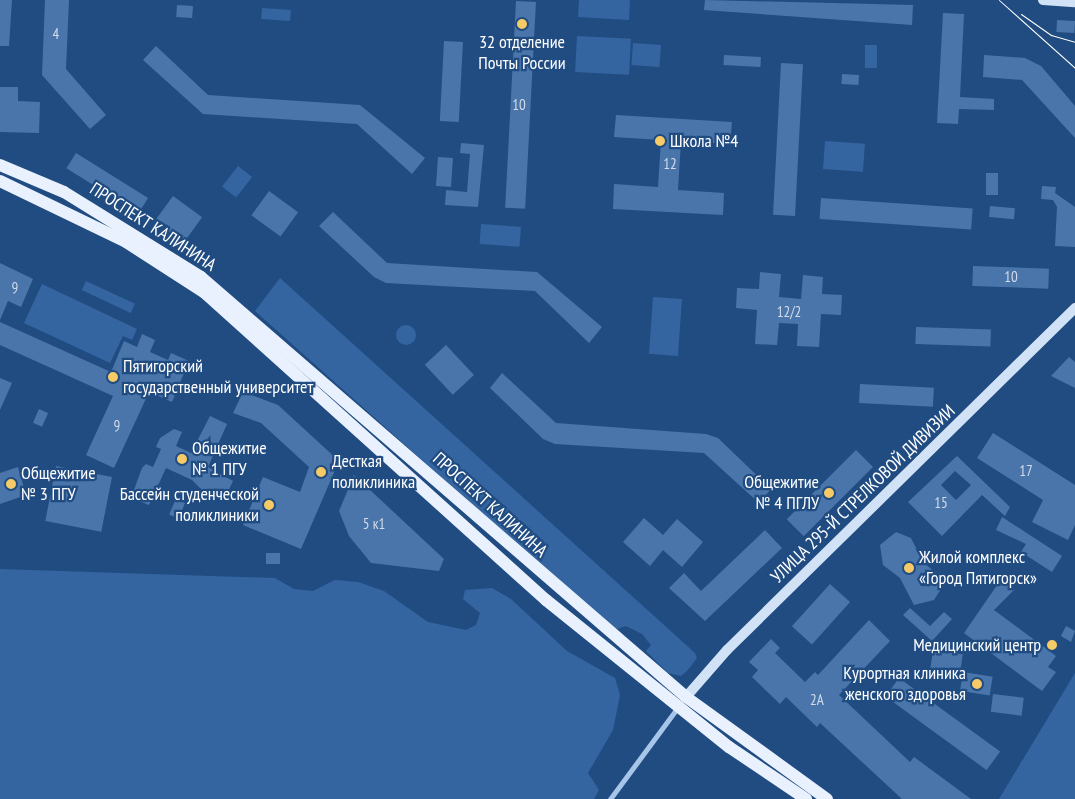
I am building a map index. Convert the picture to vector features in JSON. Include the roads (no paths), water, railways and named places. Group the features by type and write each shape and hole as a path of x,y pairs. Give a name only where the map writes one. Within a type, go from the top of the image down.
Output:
{"main road":[{"name":"ПРОСПЕКТ КАЛИНИНА","path":"0,165 64,192 201,277 556,588 682,702 827,799"},
{"name":"ПРОСПЕКТ КАЛИНИНА","path":"0,181 119,237 205,294 546,600 682,702 806,799"},
{"path":"546,600 556,588"}],"street":[{"path":"1043,0 1075,2"},
{"name":"УЛИЦА 295-Й СТРЕЛКОВОЙ ДИВИЗИИ","path":"682,702 727,650 1075,308"},
{"path":"610,799 682,702"}],"tram line":[{"path":"999,0 1075,68"},
{"path":"1021,14 1051,35 1075,42"}],"place":[{"name":"32 отделение Почты России","path":"522,24"},
{"name":"Школа №4","path":"660,141"},
{"name":"Пятигорский государственный университет","path":"113,377"},
{"name":"Общежитие № 1 ПГУ","path":"182,459"},
{"name":"Десткая поликлиника","path":"321,472"},
{"name":"Общежитие № 3 ПГУ","path":"11,484"},
{"name":"Общежитие № 4 ПГЛУ","path":"829,493"},
{"name":"Бассейн студенческой поликлиники","path":"269,505"},
{"name":"Жилой комплекс «Город Пятигорск»","path":"909,568"},
{"name":"Медицинский центр","path":"1052,645"},
{"name":"Курортная клиника женского здоровья","path":"977,684"}]}
